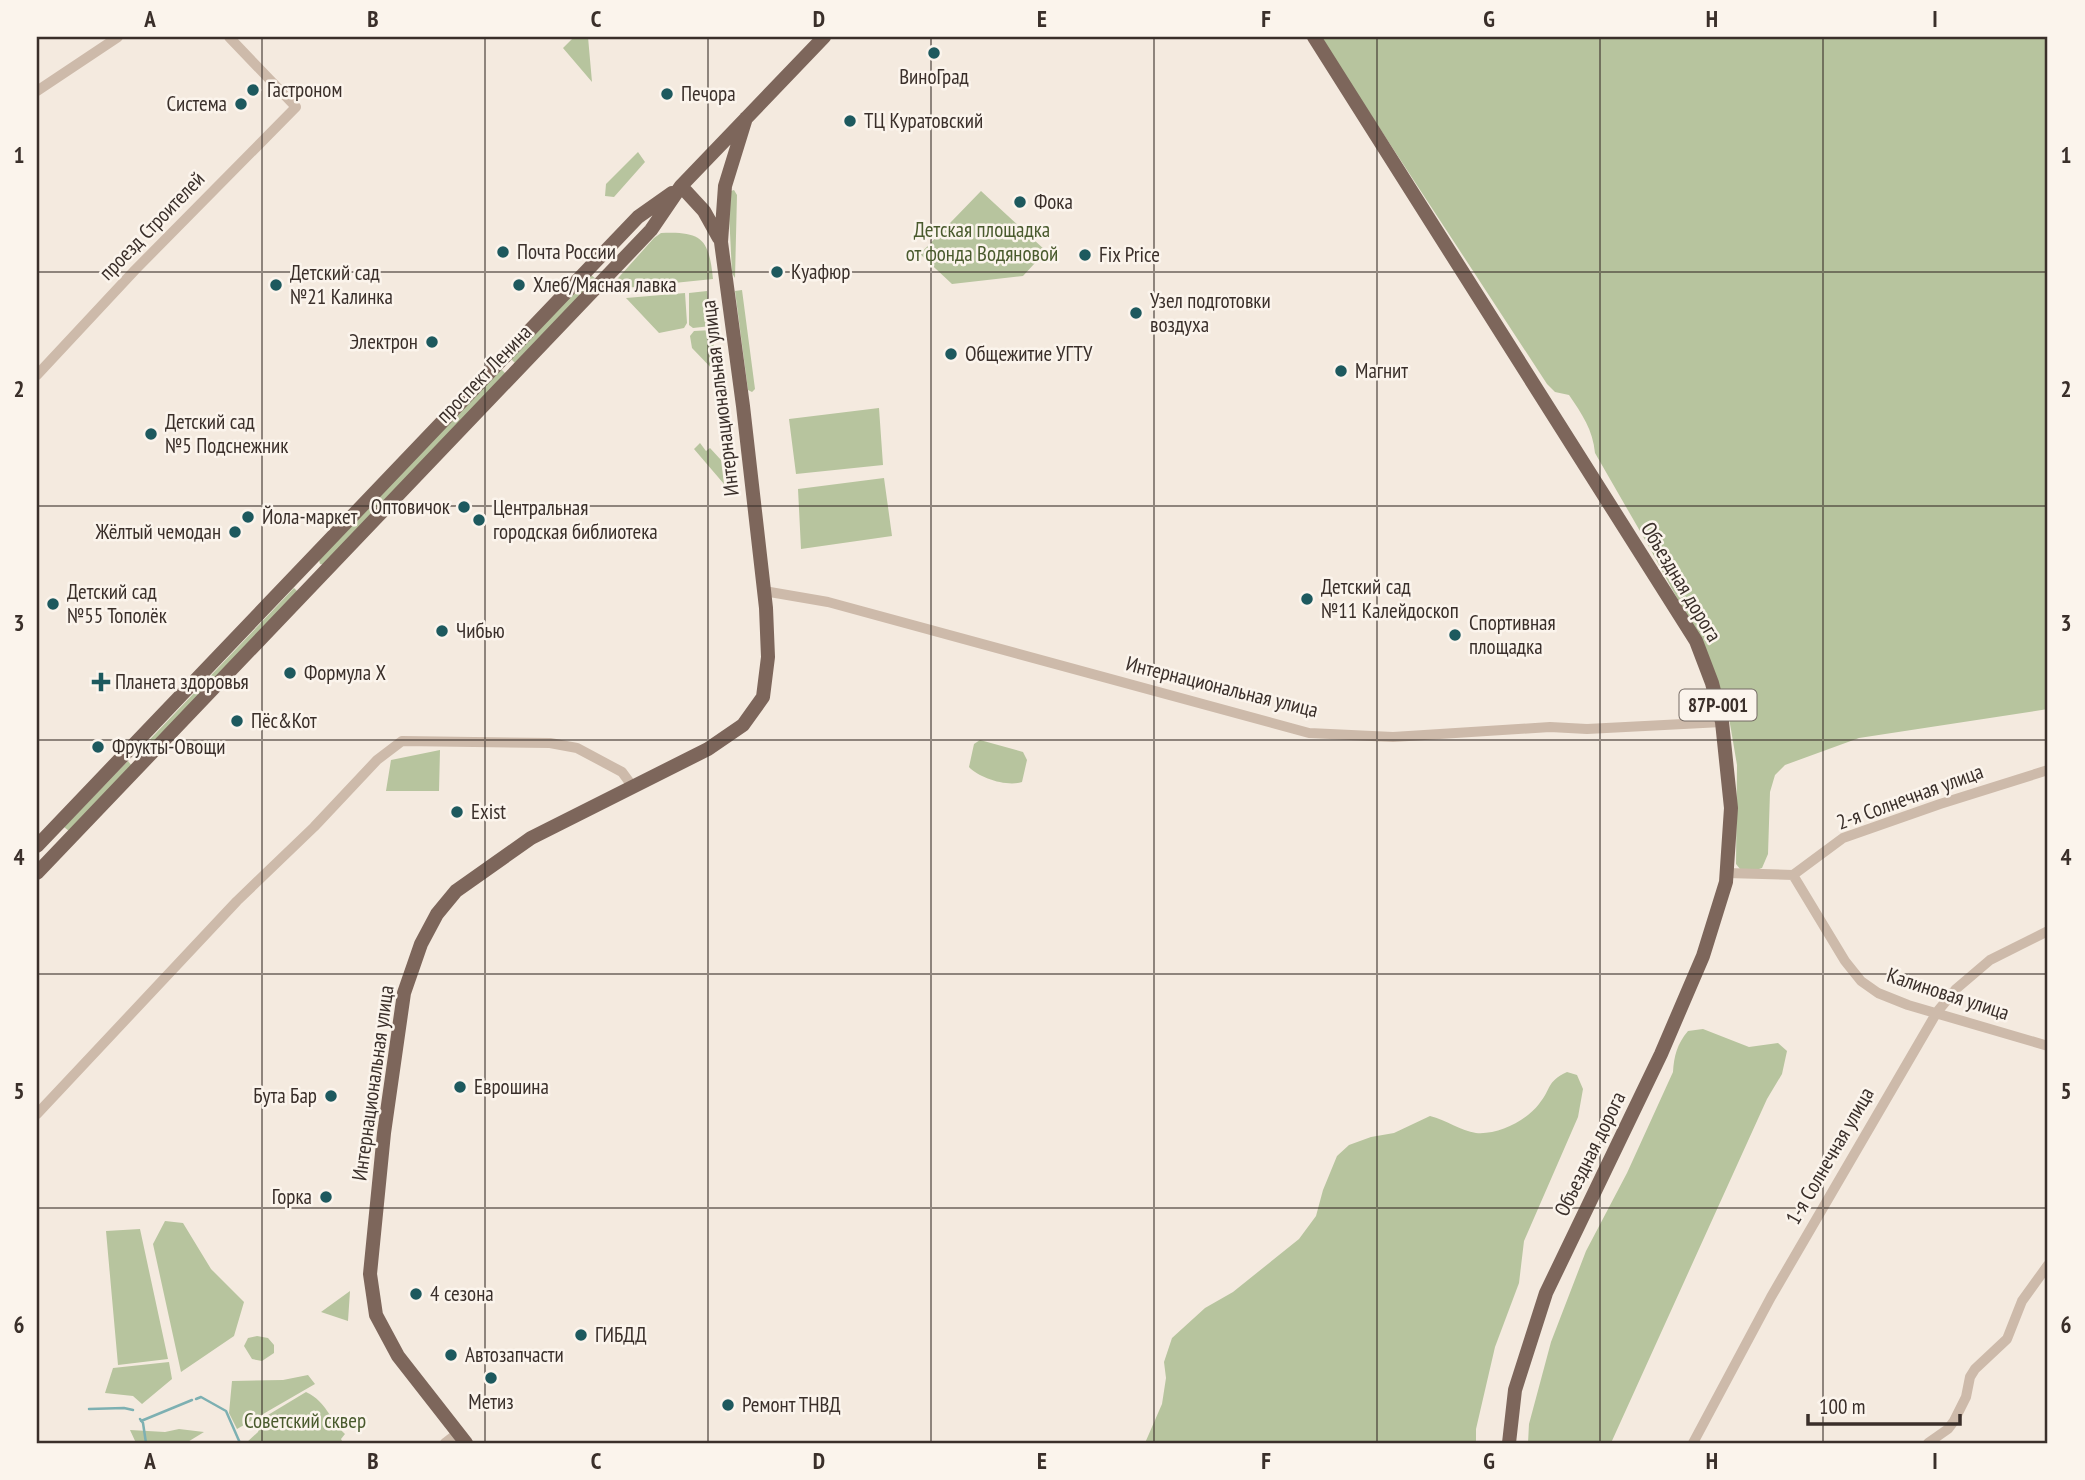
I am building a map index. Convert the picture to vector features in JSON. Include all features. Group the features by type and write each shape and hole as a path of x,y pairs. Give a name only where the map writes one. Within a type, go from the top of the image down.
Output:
{"main road":[{"name":"проспект Ленина","path":"37,873 651,230 681,186 824,37"},
{"name":"Объездная дорога","path":"1314,37 1696,641 1712,683 1722,722 1731,808 1727,873 1721,903 1703,956 1661,1054 1546,1293 1515,1390 1509,1443"},
{"name":"Интернациональная улица","path":"462,1438 398,1356 376,1315 370,1275 384,1133 404,993 421,944 437,914 456,891 531,838 708,748 743,725 762,697 768,657 764,591 721,242 725,186 746,118"},
{"name":"проспект Ленина","path":"37,846 638,217 681,186"},
{"name":"Интернациональная улица","path":"681,186 704,211 721,242"},
{"path":"298,573 311,587"}],"street":[{"path":"37,91 118,37"},
{"name":"проезд Строителей","path":"37,375 123,282 296,107 229,37"},
{"name":"Интернациональная улица","path":"764,591 828,603 1309,733 1393,737 1550,727 1587,729 1722,722"},
{"path":"37,1114 237,901 314,827 377,760 402,741 551,743 577,748 622,772 633,787"},
{"name":"2-я Солнечная улица","path":"1793,875 1843,838 2048,770"},
{"path":"1727,873 1793,875"},
{"name":"Калиновая улица","path":"1793,875 1845,961 1861,981 1878,993 1908,1005 2048,1046"},
{"name":"1-я Солнечная улица","path":"1693,1443 1771,1297 1937,1012 1956,989 1990,960 2048,931"},
{"path":"1928,1443 1948,1429 1954,1421 1962,1407 1970,1377 2007,1339 2022,1301 2048,1265"},
{"path":"444,1443 462,1438"}],"green space":[{"path":"574,37 588,37 592,82 563,48"},
{"path":"1320,37 2048,37 2048,709 1859,738 1785,765 1775,775 1770,792 1768,854 1762,868 1753,871 1740,869 1736,864 1737,765 1728,712 1695,631 1595,453 1589,430 1578,409 1569,395 1555,392 1547,384"},
{"path":"638,152 645,162 614,197 605,196 606,184"},
{"path":"734,190 737,195 735,278 732,273 729,213 731,191"},
{"name":"Детская площадка от фонда Водяновой","path":"981,191 1046,251 1023,276 952,284 920,254"},
{"path":"661,233 686,234 701,241 709,255 713,279 615,289 611,286 654,238"},
{"path":"591,275 596,279 515,363 511,359"},
{"path":"742,290 755,389 752,392 748,390 735,291"},
{"path":"707,291 711,326 693,328 689,325 689,293"},
{"path":"685,293 687,323 684,328 659,333 626,298"},
{"path":"712,330 717,374 692,348 690,336 694,331"},
{"path":"501,369 506,374 324,565 320,564 319,560"},
{"path":"879,408 883,465 796,474 789,419"},
{"path":"700,443 706,451 710,448 721,460 724,484 694,449"},
{"path":"884,478 892,536 801,549 798,489"},
{"path":"294,588 298,592 139,757 136,754"},
{"path":"980,740 1023,752 1027,760 1022,782 994,780 979,775 969,767 974,744"},
{"path":"440,750 439,791 386,791 391,760"},
{"path":"128,761 132,766 69,831 64,827"},
{"path":"1703,1029 1749,1047 1778,1043 1787,1051 1782,1074 1767,1099 1611,1443 1528,1443 1529,1424 1551,1342 1586,1251 1627,1173 1673,1072 1675,1055 1681,1041 1688,1031"},
{"path":"1567,1072 1577,1075 1583,1089 1578,1117 1524,1241 1519,1283 1495,1347 1476,1429 1476,1443 1145,1443 1162,1404 1166,1378 1164,1362 1172,1338 1205,1308 1233,1292 1299,1239 1316,1216 1337,1156 1349,1145 1394,1133 1430,1116 1476,1133 1502,1129 1533,1110 1552,1082"},
{"path":"165,1221 183,1223 211,1269 244,1302 234,1336 181,1372 153,1244"},
{"path":"140,1229 168,1359 118,1365 106,1231"},
{"path":"350,1291 348,1321 321,1312"},
{"path":"248,1338 268,1338 274,1345 274,1353 262,1361 252,1359 244,1346"},
{"path":"169,1362 172,1379 142,1404 133,1396 105,1393 113,1368"},
{"path":"308,1375 315,1384 237,1429 229,1413 232,1381 283,1380"},
{"name":"Советский сквер","path":"306,1392 324,1406 345,1434 341,1439 343,1443 246,1443 258,1432 263,1418"},
{"path":"179,1429 204,1432 186,1443 136,1443 130,1430 165,1432"}],"waterway":[{"path":"196,1399 201,1397 226,1411 240,1443"},
{"path":"141,1421 192,1400"},
{"path":"89,1409 133,1410"},
{"path":"140,1419 146,1443"}],"place":[{"name":"ВиноГрад","path":"934,53"},
{"name":"Гастроном","path":"253,90"},
{"name":"Печора","path":"667,94"},
{"name":"Система","path":"241,104"},
{"name":"ТЦ Куратовский","path":"850,121"},
{"name":"Фока","path":"1020,202"},
{"name":"Почта России","path":"503,252"},
{"name":"Fix Price","path":"1085,255"},
{"name":"Куафюр","path":"777,272"},
{"name":"Детский сад №21 Калинка","path":"276,285"},
{"name":"Хлеб/Мясная лавка","path":"519,285"},
{"name":"Узел подготовки воздуха","path":"1136,313"},
{"name":"Электрон","path":"432,342"},
{"name":"Общежитие УГТУ","path":"951,354"},
{"name":"Магнит","path":"1341,371"},
{"name":"Детский сад №5 Подснежник","path":"151,434"},
{"name":"Оптовичок","path":"464,507"},
{"name":"Йола-маркет","path":"248,517"},
{"name":"Центральная городская библиотека","path":"479,520"},
{"name":"Жёлтый чемодан","path":"235,532"},
{"name":"Детский сад №11 Калейдоскоп","path":"1307,599"},
{"name":"Детский сад №55 Тополёк","path":"53,604"},
{"name":"Чибью","path":"442,631"},
{"name":"Спортивная площадка","path":"1455,635"},
{"name":"Формула X","path":"290,673"},
{"name":"Планета здоровья","path":"101,682"},
{"name":"Пёс&Кот","path":"237,721"},
{"name":"Фрукты-Овощи","path":"98,747"},
{"name":"Exist","path":"457,812"},
{"name":"Еврошина","path":"460,1087"},
{"name":"Бута Бар","path":"331,1096"},
{"name":"Горка","path":"326,1197"},
{"name":"4 сезона","path":"416,1294"},
{"name":"ГИБДД","path":"581,1335"},
{"name":"Автозапчасти","path":"451,1355"},
{"name":"Метиз","path":"491,1378"},
{"name":"Ремонт ТНВД","path":"728,1405"}]}
